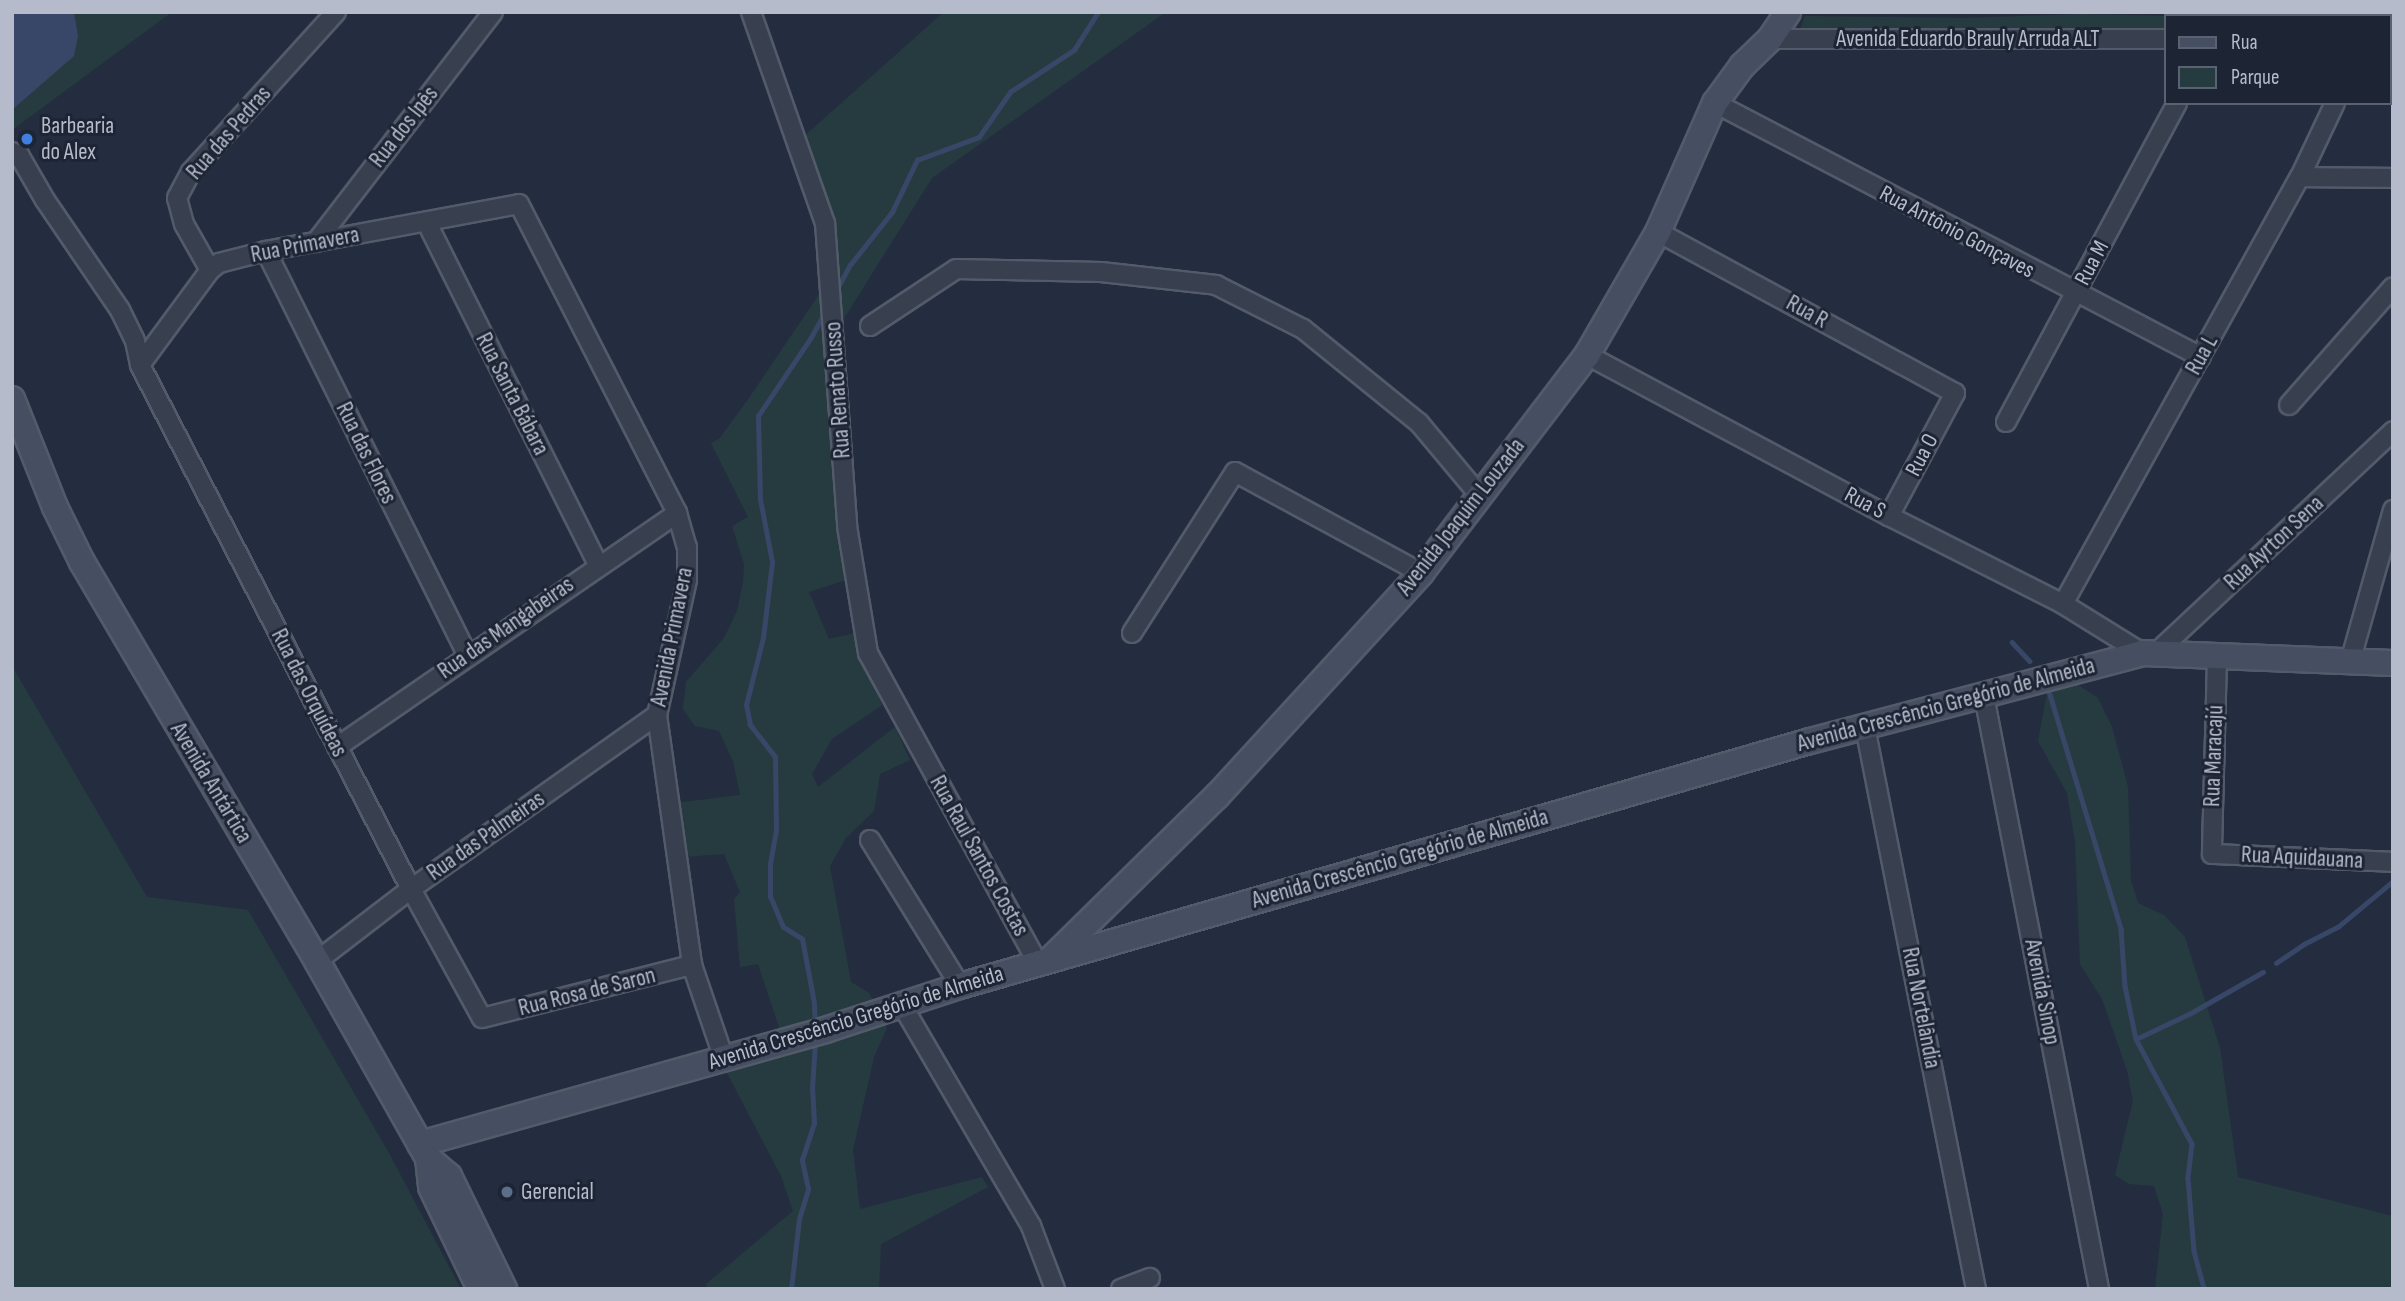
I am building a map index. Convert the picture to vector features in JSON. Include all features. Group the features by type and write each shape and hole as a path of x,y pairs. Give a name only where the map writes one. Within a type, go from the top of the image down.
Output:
{"main road":[{"name":"Avenida Joaquim Louzada","path":"1044,962 1217,796 1421,572 1587,355 1658,232 1715,103 1742,66 1770,38 1788,12"},
{"name":"Avenida Antártica","path":"12,399 55,507 82,562 317,961 424,1151 449,1176 504,1289"},
{"name":"Avenida Crescêncio Gregório de Almeida","path":"424,1151 815,1033 960,986 1865,727 2148,654 2393,663"},
{"name":"Avenida Antártica","path":"424,1151 431,1186 480,1289"}],"street":[{"name":"Rua das Pedras","path":"210,270 184,224 177,198 191,172 336,12"},
{"name":"Rua dos Ipês","path":"316,242 492,12"},
{"name":"Rua Renato Russo","path":"751,12 755,31 825,223 847,526 868,653 920,748"},
{"path":"2240,12 2393,12"},
{"name":"Avenida Eduardo Brauly Arruda ALT","path":"1770,38 2164,39"},
{"name":"Rua Antônio Gonçaves","path":"1715,103 2201,357"},
{"name":"Rua M","path":"2006,422 2176,105"},
{"name":"Rua L","path":"2063,604 2300,177 2334,105"},
{"name":"Rua das Orquídeas","path":"12,152 19,155 45,200 120,310 135,341 139,365 411,889 482,1018"},
{"path":"2300,177 2393,178"},
{"name":"Rua Primavera","path":"210,270 219,263 266,251 519,204"},
{"name":"Avenida Primavera","path":"519,204 677,513 687,547 687,580 657,715 692,965 724,1059"},
{"name":"Rua Santa Bábara","path":"427,223 598,564"},
{"name":"Rua R","path":"1658,232 1955,393"},
{"name":"Rua das Flores","path":"266,251 467,655"},
{"path":"870,326 956,269 1101,272 1216,285 1303,329 1419,423 1479,496"},
{"path":"139,365 210,270"},
{"path":"2289,405 2393,287"},
{"name":"Rua S","path":"1587,355 1889,516 2063,604 2148,654"},
{"name":"Rua O","path":"1889,516 1955,393"},
{"name":"Rua Ayrton Sena","path":"2148,654 2393,431"},
{"path":"1132,633 1235,472 1421,572"},
{"path":"2350,662 2393,510"},
{"name":"Rua das Mangabeiras","path":"337,747 598,564 677,513"},
{"name":"Rua Maracajú","path":"2212,854 2217,658"},
{"name":"Avenida Sinop","path":"1984,696 2099,1289"},
{"name":"Rua das Palmeiras","path":"317,961 411,889 657,715"},
{"name":"Rua Nortelândia","path":"1865,727 1976,1289"},
{"name":"Rua Raul Santos Costas","path":"920,748 1044,962"},
{"path":"870,840 960,986"},
{"name":"Rua Aquidauana","path":"2212,854 2393,862"},
{"name":"Rua Rosa de Saron","path":"482,1018 692,965"},
{"path":"902,1005 1031,1226 1055,1289"},
{"path":"1121,1289 1150,1279"}],"green space":[{"path":"12,12 172,12 12,130"},
{"path":"944,12 1166,12 932,178 843,320 834,228 802,138"},
{"path":"2080,14 2164,16 2164,35 1800,30 1805,16 1966,18"},
{"path":"820,293 846,580 809,592 829,639 856,633 862,661 882,705 832,739 812,774 818,787 895,727 910,760 880,774 874,811 846,838 830,866 851,982 869,993 887,1028 874,1057 853,1150 860,1209 982,1177 988,1187 881,1244 879,1289 707,1289 706,1284 793,1211 781,1176 715,1050 780,1030 758,964 740,967 734,899 740,892 724,854 683,857 675,803 740,795 733,761 719,731 695,726 683,709 686,682 724,638 737,611 743,583 744,564 732,526 748,517 711,443 719,439 747,401"},
{"path":"12,666 147,897 248,910 390,1155 461,1289 12,1289"},
{"path":"2075,683 2098,698 2112,727 2128,787 2131,880 2138,903 2164,915 2185,937 2220,1048 2238,1177 2393,1216 2393,1289 2155,1289 2163,1214 2154,1186 2129,1184 2115,1175 2133,1101 2127,1070 2102,999 2080,964 2075,842 2067,793 2038,741 2048,688"}],"water":[{"path":"12,12 74,12 78,36 74,56 13,109"}],"waterway":[{"path":"837,289 850,265 892,212 917,160 979,137 1010,92 1074,50 1098,12"},
{"path":"815,1025 814,1003 802,939 783,927 770,897 770,864 776,829 775,757 750,725 746,705 763,638 772,562 760,499 758,416 825,312"},
{"path":"2012,642 2030,661"},
{"path":"2048,688 2121,929 2125,986 2136,1039 2192,1144 2188,1178 2194,1251 2204,1289"},
{"path":"2276,963 2304,944 2339,926 2393,881"},
{"path":"2136,1039 2189,1014 2263,972"},
{"path":"791,1289 799,1219 808,1189 802,1160 814,1124 812,1089 815,1041"}],"place":[{"name":"Barbearia do Alex","path":"27,139"},
{"name":"Gerencial","path":"507,1192"}]}
